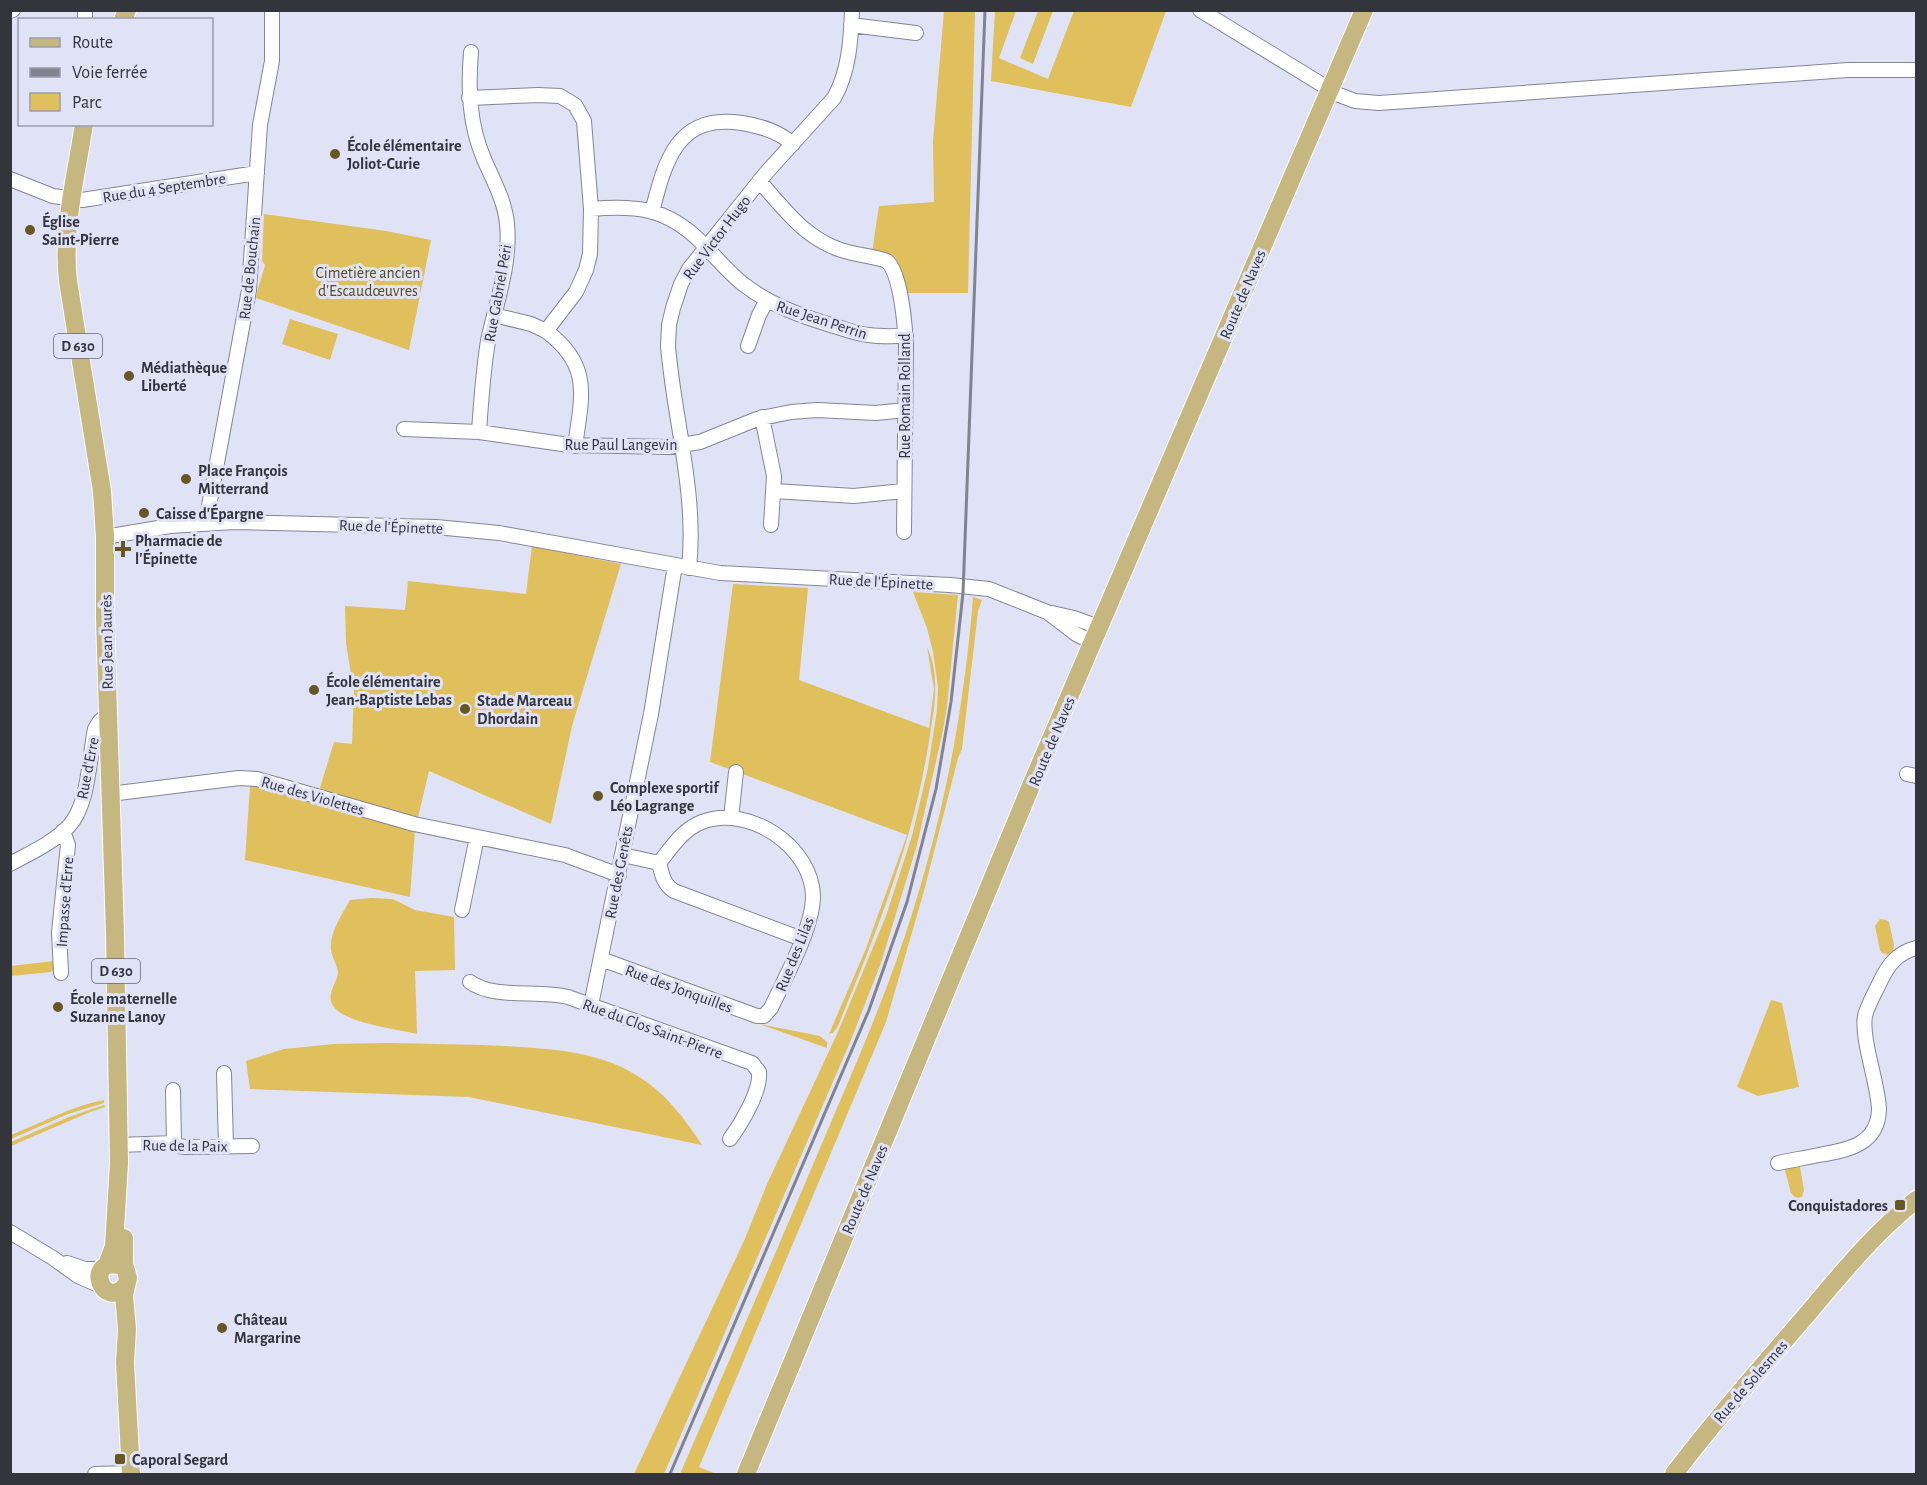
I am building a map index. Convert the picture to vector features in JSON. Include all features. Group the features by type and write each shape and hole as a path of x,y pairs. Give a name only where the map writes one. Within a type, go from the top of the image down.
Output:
{"main road":[{"name":"Route de Naves","path":"746,1474 1096,635 1364,10"},
{"name":"Rue Jean Jaurès","path":"84,126 67,227 67,271 102,491 105,537 118,1154 123,1200 112,1278 125,1363 130,1474"},
{"path":"1831,1292 1882,1229 1917,1200"},
{"path":"1831,1292 1917,1212"},
{"name":"Rue de Solesmes","path":"1675,1474 1707,1432 1831,1292"}],"street":[{"name":"Rue de Bouchain","path":"206,522 249,290 260,124 272,61 272,10"},
{"path":"1200,10 1330,90 1354,101 1379,103 1848,70 1917,70"},
{"path":"852,18 916,33"},
{"name":"Rue Victor Hugo","path":"682,566 690,546 682,445 670,364 669,325 675,300 689,269 706,247 759,181 830,104 838,91 844,72 852,18"},
{"name":"Rue Gabriel Péri","path":"471,52 469,98 471,115 477,140 502,201 508,225 506,258 483,377 479,432"},
{"path":"469,98 545,95 566,98 583,116 586,126 591,245 586,270 576,292 546,331"},
{"path":"652,212 663,171 671,153 696,129 717,122 750,124 773,131 793,144"},
{"name":"Rue du 4 Septembre","path":"10,179 54,196 89,199 257,173"},
{"name":"Rue Romain Rolland","path":"759,181 789,216 821,241 850,253 883,260 893,267 906,336 904,532"},
{"name":"Rue Jean Perrin","path":"591,209 625,206 652,212 682,226 736,278 767,300 790,312 861,334 906,336"},
{"path":"748,346 767,300"},
{"path":"494,315 531,324 546,331 567,351 575,363 580,377 582,397 575,446"},
{"name":"Rue Paul Langevin","path":"404,429 479,432 575,446 662,447 707,439 762,417 800,411 876,413 905,410"},
{"path":"762,417 772,462 774,491 771,525"},
{"path":"774,491 854,496 903,491"},
{"name":"Rue de l'Épinette","path":"105,537 206,522 446,527 526,537 730,574 974,587 1000,593 1047,612 1074,618 1096,635"},
{"name":"Rue des Genêts","path":"591,1005 682,566"},
{"name":"Rue d'Erre","path":"10,864 63,831 71,823 80,807 95,729 108,715"},
{"path":"731,818 736,772"},
{"name":"Rue des Violettes","path":"111,794 198,783 262,779 414,824 565,855 619,875"},
{"name":"Rue des Lilas","path":"660,863 681,836 691,828 708,820 731,818 757,825 776,835 797,853 804,864 811,885 813,904 802,939 771,1008 764,1016 757,1016"},
{"name":"Impasse d'Erre","path":"61,973 59,927 68,845 63,831"},
{"path":"462,910 477,837"},
{"path":"622,855 660,863 663,880 674,891 802,939"},
{"path":"1778,1163 1846,1150 1858,1145 1872,1132 1878,1121 1879,1102 1865,1016 1889,966 1901,954 1917,948"},
{"name":"Rue des Jonquilles","path":"601,959 757,1016"},
{"name":"Rue du Clos Saint-Pierre","path":"470,982 491,991 556,994 755,1066 759,1072 759,1080 745,1118 730,1139"},
{"path":"224,1073 226,1147"},
{"path":"173,1090 174,1143"},
{"name":"Rue de la Paix","path":"118,1154 174,1143 185,1148 252,1146"},
{"path":"10,1232 54,1258 112,1278"},
{"path":"94,1474 130,1474"}],"green space":[{"path":"944,11 975,11 968,293 905,293 897,265 888,257 872,253 879,206 934,202 933,141"},
{"path":"995,11 1016,11 999,58 1048,79 1074,11 1166,11 1131,107 991,81"},
{"path":"1038,11 1053,11 1033,64 1020,58"},
{"name":"Cimetière ancien d'Escaudœuvres","path":"264,214 386,231 431,240 409,350 256,298 265,265 262,261"},
{"path":"290,319 338,334 330,360 282,344"},
{"name":"Stade Marceau Dhordain","path":"532,546 621,564 572,726 551,824 429,771 415,830 410,897 245,860 250,786 262,786 316,801 334,742 352,744 354,692 346,643 345,606 405,610 408,581 526,594"},
{"path":"733,584 808,588 799,680 929,728 934,689 927,647 934,670 935,693 933,717 914,815 880,921 838,1026 833,1033 829,1034 865,951 907,835 710,762"},
{"path":"913,592 958,595 942,735 917,845 881,963 851,1040 664,1474 634,1474 744,1241 767,1184 838,1032 886,916 912,836 928,768 937,710 938,687 927,628"},
{"path":"973,597 982,600 978,611 962,749 886,1022 699,1467 716,1474 680,1474 858,1058 905,935 936,829 953,752 965,675"},
{"path":"393,899 415,910 454,917 455,970 415,971 417,1034 358,1021 337,1011 332,1004 331,992 338,973 331,950 334,931 350,900"},
{"path":"1880,919 1889,922 1894,945 1893,952 1888,955 1880,950 1875,926"},
{"path":"54,961 55,969 51,972 11,976 10,966"},
{"path":"1771,1000 1782,1003 1799,1087 1758,1096 1737,1087"},
{"path":"759,1024 820,1036 827,1042 827,1048"},
{"path":"386,1043 540,1048 576,1053 609,1062 641,1078 659,1092 682,1117 702,1145 469,1097 250,1089 246,1061 284,1049 334,1044"},
{"path":"104,1100 104,1103 68,1114 11,1139 11,1135 57,1115"},
{"path":"104,1105 105,1107 11,1146 11,1142"},
{"path":"1797,1165 1800,1167 1804,1190 1802,1197 1796,1198 1791,1193 1785,1170 1787,1167"}],"railway":[{"path":"670,1474 869,1010 907,902 936,789 951,702 963,593 985,10"}],"place":[{"name":"École élémentaire Joliot-Curie","path":"335,154"},
{"name":"Église Saint-Pierre","path":"30,230"},
{"name":"Médiathèque Liberté","path":"129,376"},
{"name":"Place François Mitterrand","path":"186,479"},
{"name":"Caisse d'Épargne","path":"144,513"},
{"name":"Pharmacie de l'Épinette","path":"123,549"},
{"name":"École élémentaire Jean-Baptiste Lebas","path":"314,690"},
{"name":"Stade Marceau Dhordain","path":"465,709"},
{"name":"Complexe sportif Léo Lagrange","path":"598,796"},
{"name":"École maternelle Suzanne Lanoy","path":"58,1007"},
{"name":"Conquistadores","path":"1900,1205"},
{"name":"Château Margarine","path":"222,1328"},
{"name":"Caporal Segard","path":"120,1459"}]}
